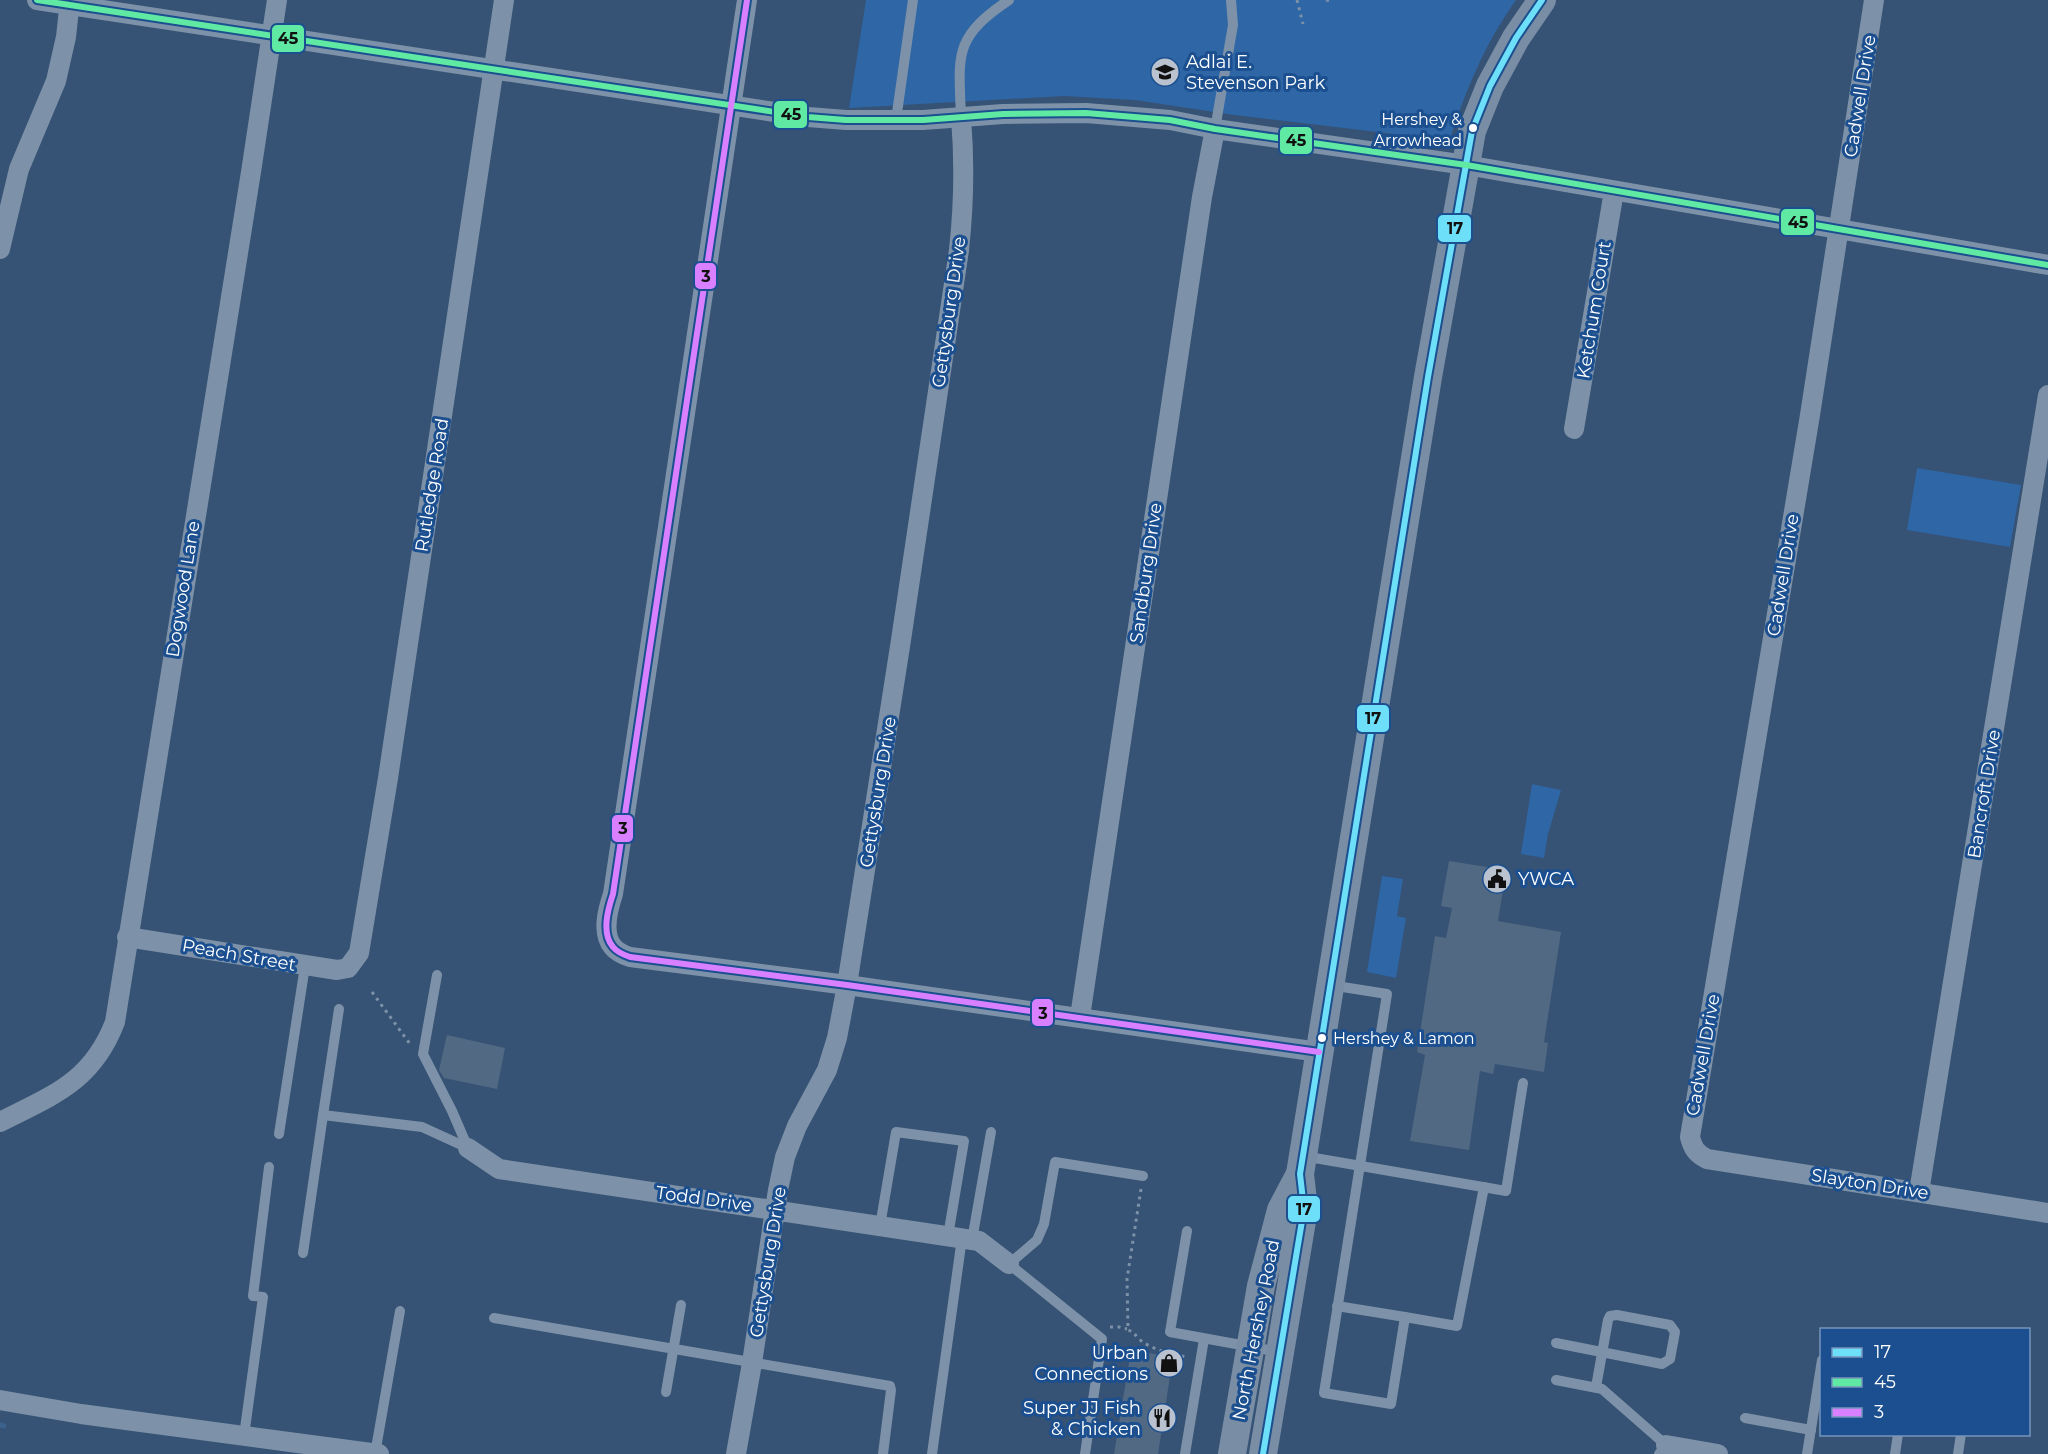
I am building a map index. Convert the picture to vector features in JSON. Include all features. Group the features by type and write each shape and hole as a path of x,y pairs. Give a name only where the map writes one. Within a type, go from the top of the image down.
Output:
{"main road":[{"name":"North Hershey Road","path":"1263,1454 1304,1209 1301,1165 1428,377 1472,131 1490,86 1516,38 1542,0"},
{"name":"North Hershey Road","path":"1232,1454 1261,1286 1281,1210 1301,1165"}],"street":[{"path":"37,0 70,2 272,37 807,117 896,120 1003,114 1086,113 1170,120 1215,129 1466,165 2048,265"},
{"name":"Dogwood Lane","path":"0,1122 75,1081 103,1049 115,1022 277,0"},
{"name":"Rutledge Road","path":"349,966 359,953 388,778 504,0"},
{"path":"747,0 613,894 607,917 607,932 611,943 619,953 630,957 1080,1017 1319,1052"},
{"name":"Cadwell Drive","path":"1694,1149 1690,1137 1691,1124 1700,1082 1839,229 1874,0"},
{"path":"1,238 19,169 56,81 66,37 70,2"},
{"name":"Gettysburg Drive","path":"736,1454 785,1157 793,1136 827,1070 834,1049 847,985 959,250 965,164 961,118"},
{"name":"Sandburg Drive","path":"1080,1017 1202,197 1215,129"},
{"name":"Ketchum Court","path":"1574,429 1614,191"},
{"name":"Bancroft Drive","path":"1919,1192 2048,395"},
{"name":"Peach Street","path":"127,937 305,966 338,970 349,966"},
{"name":"Todd Drive","path":"468,1148 499,1169 979,1241 1009,1264"},
{"name":"Slayton Drive","path":"1694,1149 1707,1159 2048,1213"},
{"path":"0,1400 377,1454"},
{"path":"1663,1450 1718,1454"}],"lane":[{"path":"896,120 914,0"},
{"path":"961,118 959,59 966,41 979,21 1009,0"},
{"path":"1215,129 1233,25 1231,0"},
{"path":"279,1134 305,966"},
{"path":"437,975 423,1054 468,1148"},
{"path":"1330,985 1387,994 1324,1393 1391,1404 1405,1317"},
{"path":"303,1252 339,1009"},
{"path":"1301,1165 1359,1165 1506,1191 1523,1083"},
{"path":"322,1115 422,1127 468,1148"},
{"path":"880,1226 896,1132 964,1141 961,1238 932,1454"},
{"path":"961,1238 991,1132"},
{"path":"1085,1454 1102,1339 1009,1264 1037,1240 1044,1224 1054,1162 1143,1176"},
{"path":"244,1436 263,1297 253,1296 269,1167"},
{"path":"1337,1306 1456,1326 1484,1187"},
{"path":"1187,1231 1170,1332 1280,1352"},
{"path":"666,1392 681,1305"},
{"path":"377,1454 400,1311"},
{"path":"1556,1344 1602,1352 1662,1364 1670,1359 1675,1332 1670,1325 1617,1315 1610,1316 1608,1320 1602,1352 1596,1387"},
{"path":"495,1318 890,1386 884,1454"},
{"path":"1185,1454 1204,1339"},
{"path":"1807,1454 1820,1367"},
{"path":"1556,1380 1602,1389 1663,1450"},
{"path":"1745,1418 1811,1430"},
{"path":"1895,1454 1898,1436"},
{"path":"1958,1454 1961,1436"}],"path":[{"path":"1298,0 1303,24"},
{"path":"1326,0 1331,1"},
{"path":"372,992 411,1045 423,1054"},
{"path":"1128,1330 1127,1279 1143,1176"},
{"path":"1119,1327 1134,1332 1140,1340 1169,1354 1201,1359"}],"shaded area":[{"name":"Adlai E. Stevenson Park","path":"866,0 1516,0 1486,49 1451,136 1445,140 1234,115 1135,100 1064,96 849,108"},
{"path":"1917,468 2021,485 2010,547 1907,530"},
{"path":"1532,784 1561,790 1548,834 1544,858 1521,854"},
{"path":"1382,876 1403,879 1397,916 1406,918 1396,978 1367,972"}],"building":[{"path":"1449,861 1506,870 1498,921 1561,932 1544,1042 1548,1043 1544,1072 1495,1064 1493,1074 1480,1071 1469,1150 1410,1141 1425,1055 1417,1052 1435,936 1446,938 1452,908 1441,906"},
{"path":"447,1035 505,1048 497,1089 444,1078 439,1070"},
{"path":"1131,1350 1173,1357 1158,1454 1114,1454"}],"waterway":[{"path":"0,1425 4,1426"}],"transit line":[{"name":"45","path":"37,0 808,117 846,120 923,120 1003,114 1086,113 1170,120 1215,129 1466,165 2048,265"},
{"name":"3","path":"747,0 613,894 608,914 606,928 609,941 616,950 630,957 847,985 1319,1052"},
{"name":"17","path":"1263,1454 1304,1209 1300,1174 1428,377 1472,131 1490,86 1516,38 1542,0"}],"place":[{"name":"Adlai E. Stevenson Park","path":"1165,72"},
{"name":"Hershey & Arrowhead","path":"1473,128"},
{"name":"YWCA","path":"1497,879"},
{"name":"Hershey & Lamon","path":"1322,1038"},
{"name":"Urban Connections","path":"1169,1363"},
{"name":"Super JJ Fish & Chicken","path":"1162,1418"}]}
